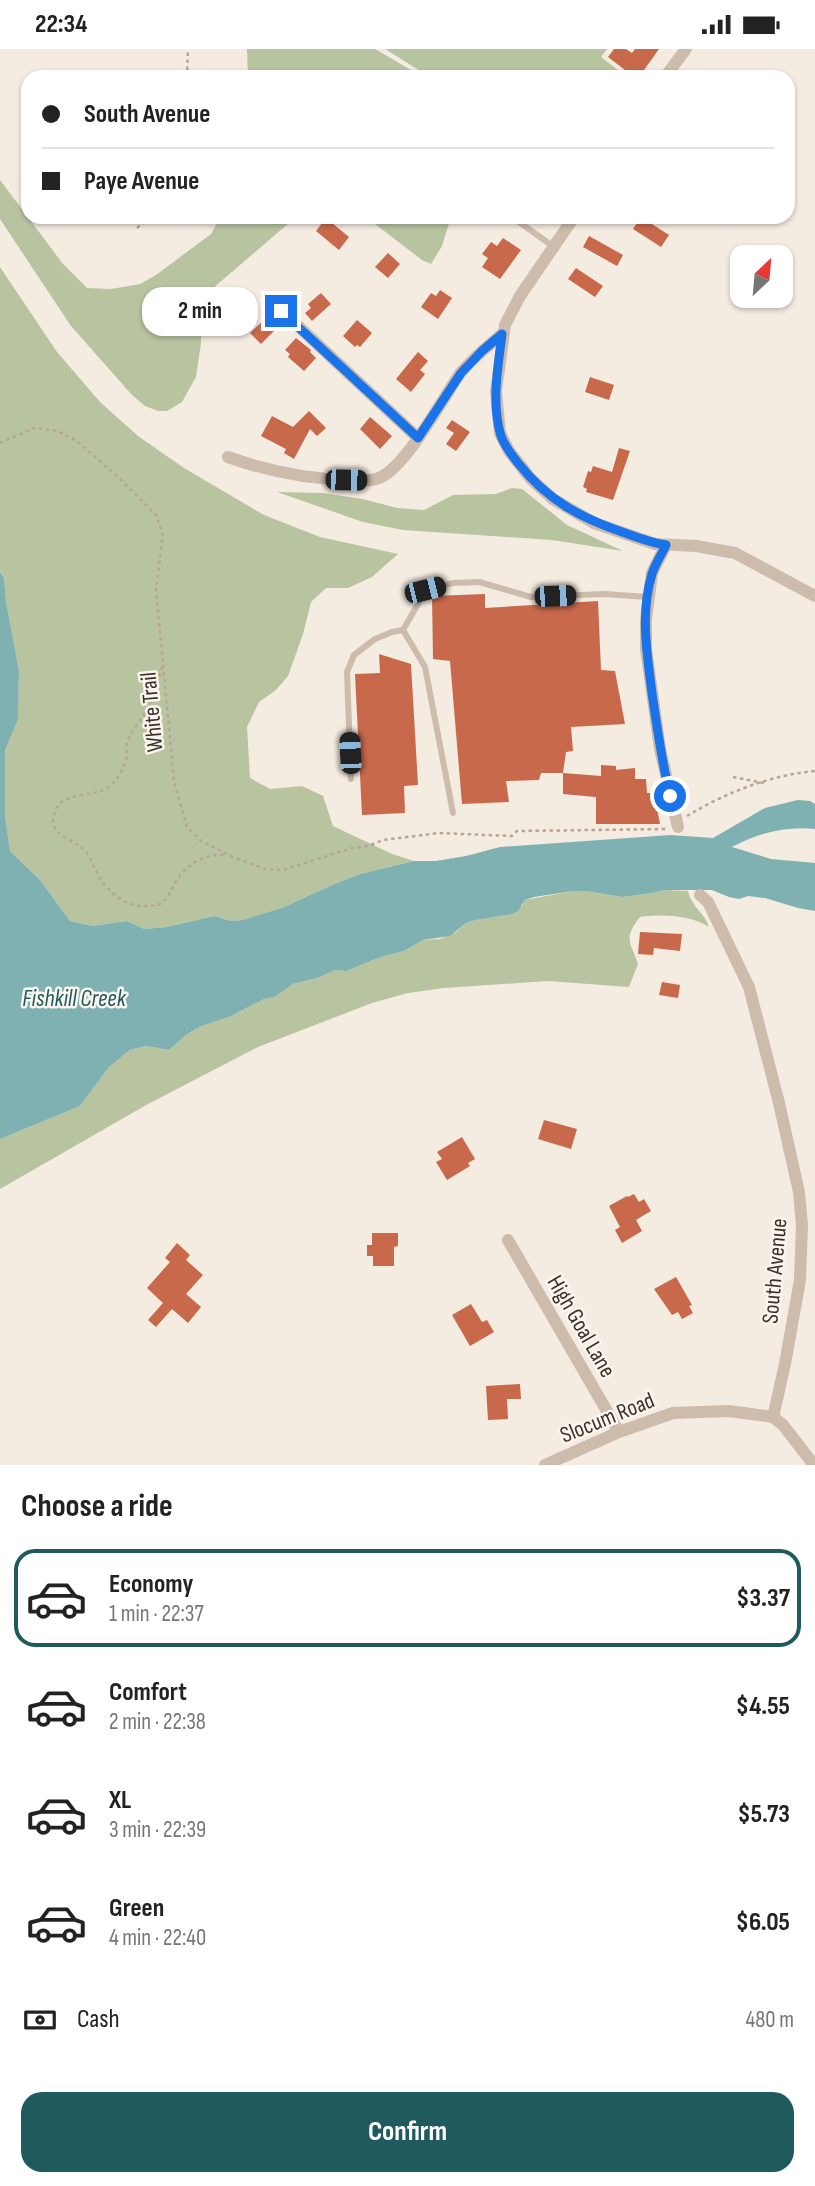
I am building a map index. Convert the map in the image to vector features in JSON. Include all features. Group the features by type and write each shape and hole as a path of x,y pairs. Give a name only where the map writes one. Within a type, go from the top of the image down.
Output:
{"street":[{"path":"670,70 686,49"},
{"path":"569,224 512,310 502,334 495,391 504,442 531,479 553,499 594,523 655,544 696,545 735,553 815,596"},
{"path":"267,297 418,438"},
{"path":"228,457 254,466 331,479 383,477 418,438 461,373 502,334"},
{"path":"666,545 652,573 646,649 660,748 675,826"},
{"name":"South Avenue","path":"699,895 708,902 749,987 799,1192 802,1225 800,1280 773,1417"},
{"name":"High Goal Lane","path":"508,1240 619,1432"},
{"name":"Slocum Road","path":"545,1465 619,1432 673,1413 729,1411 773,1417"},
{"path":"773,1417 783,1425 814,1465"}],"lane":[{"path":"522,224 554,247"},
{"path":"351,779 347,672 354,655 375,639 403,630 425,590 453,583 479,582 531,597 604,594 648,597"},
{"path":"403,630 425,667 453,813"}],"path":[{"path":"187,70 188,49"},
{"path":"137,228 142,224"},
{"name":"White Trail","path":"0,443 34,428 58,431 77,441 156,515 163,535 156,590 174,782 187,827 201,841 230,856 266,869 283,870 383,840 439,833 512,836 517,831 675,826"},
{"path":"163,664 145,714 127,740 126,763 117,778 102,792 70,798 60,804 54,813 54,825 65,839 85,851 98,877 112,893 139,906 158,905 170,894 187,868 199,860 209,855 230,856"},
{"path":"675,826 709,803 738,790 794,773 815,771"},
{"path":"733,777 765,783"}],"green space":[{"path":"247,49 375,49 411,70 248,70"},
{"path":"385,49 607,49 601,57 618,70 419,70"},
{"path":"0,180 21,208 21,224 33,224 63,264 87,288 111,289 140,284 156,275 211,234 216,224 288,224 212,289 201,321 196,377 182,402 167,411 158,411 145,406 132,395 71,326 0,219"},
{"path":"375,224 449,224 442,246 431,264"},
{"path":"0,267 57,352 100,402 138,436 184,468 264,515 320,537 398,554 372,577 348,588 326,588 311,602 288,676 276,690 259,702 247,727 250,778 270,789 302,786 323,796 333,826 392,854 414,861 360,874 284,907 243,920 231,921 214,916 167,927 144,929 127,921 92,926 70,921 40,880 10,851 5,816 5,750 18,720 19,671 4,578 0,572"},
{"path":"512,488 522,489 567,525 623,551 552,540 403,530 363,522 277,492 322,493 363,499 397,508 424,510 453,495 496,494"},
{"path":"665,890 688,891 709,927 675,916 640,917 630,935 638,964 629,987 548,981 444,988 408,993 372,1003 258,1047 148,1104 0,1189 0,1139 80,1106 109,1067 130,1050 146,1046 169,1050 199,1027 273,997 293,984 335,970 346,971 404,951 423,940 440,939 456,932 466,923 505,915 522,906 525,900 573,891 622,897"}],"water":[{"name":"Fishkill Creek","path":"0,572 4,578 19,671 18,720 5,750 5,816 10,851 40,880 70,921 92,926 127,921 144,929 167,927 214,916 231,921 243,920 284,907 360,874 414,861 436,861 500,847 671,835 713,838 765,808 798,800 815,804 815,829 772,832 732,847 771,859 815,863 815,911 765,898 729,897 712,890 665,890 622,897 573,891 534,897 525,900 518,911 512,914 466,923 450,936 423,940 404,951 346,971 335,970 293,984 274,997 199,1027 169,1050 146,1046 130,1050 109,1067 80,1106 0,1139"}],"building":[{"path":"614,49 626,49 632,53 635,49 659,49 644,70 625,70 608,57"},
{"path":"321,224 333,224 349,237 339,250 316,231"},
{"path":"636,224 652,224 669,235 661,247 633,229"},
{"path":"589,236 623,255 617,266 583,247"},
{"path":"503,238 521,250 500,279 482,267 488,258 482,254 491,242 497,246"},
{"path":"388,253 400,264 388,278 375,267"},
{"path":"576,268 603,286 595,297 568,279"},
{"path":"440,290 452,298 438,319 421,307 431,293 436,296"},
{"path":"321,293 331,304 312,321 305,313 311,308 308,304"},
{"path":"268,316 278,327 261,344 250,333"},
{"path":"357,320 372,333 360,347 355,347 343,336"},
{"path":"296,338 311,350 316,358 304,371 288,357 290,354 285,350"},
{"path":"418,352 428,361 420,370 425,374 411,392 396,379"},
{"path":"590,377 614,385 609,400 585,392"},
{"path":"309,411 326,428 317,436 310,429 294,459 284,453 286,449 261,436 272,416 293,427"},
{"path":"370,417 392,436 380,449 360,429"},
{"path":"452,420 470,432 456,451 446,444 454,433 446,428"},
{"path":"619,448 630,451 613,500 586,492 587,489 583,487 588,471 591,472 593,466 612,472"},
{"path":"485,594 485,608 598,601 601,670 615,671 625,724 571,727 573,751 566,752 563,773 541,773 539,780 506,781 509,802 462,804 450,661 433,659 432,596"},
{"path":"379,654 411,664 418,785 404,786 405,813 362,815 355,674 380,673"},
{"path":"601,765 616,766 616,770 635,768 635,779 646,779 647,793 654,793 660,824 596,824 596,797 563,794 563,773 601,776"},
{"path":"640,932 682,934 680,951 654,948 653,955 638,954"},
{"path":"662,982 680,985 678,998 659,995"},
{"path":"544,1120 577,1129 571,1149 538,1139"},
{"path":"462,1137 475,1159 468,1163 470,1166 447,1180 436,1162 442,1159 437,1152"},
{"path":"634,1194 639,1202 644,1199 651,1211 636,1220 642,1231 622,1243 615,1230 620,1227 609,1206"},
{"path":"372,1233 398,1233 398,1246 394,1247 394,1266 373,1266 373,1256 367,1256 367,1245 372,1245"},
{"path":"177,1243 190,1255 186,1260 203,1275 186,1294 201,1307 188,1323 172,1309 156,1327 148,1320 163,1303 147,1288 170,1262 165,1258"},
{"path":"676,1277 692,1305 689,1306 693,1313 682,1319 678,1312 672,1315 654,1289"},
{"path":"471,1304 482,1322 487,1320 494,1332 470,1346 452,1315"},
{"path":"520,1384 521,1399 507,1399 508,1419 488,1420 486,1386"}],"route":[{"path":"281,311 418,438 461,373 502,334 495,391 500,433 509,451 531,479 553,499 572,511 594,523 655,544 666,545 652,573 646,620 646,649 660,748 670,796"}]}
